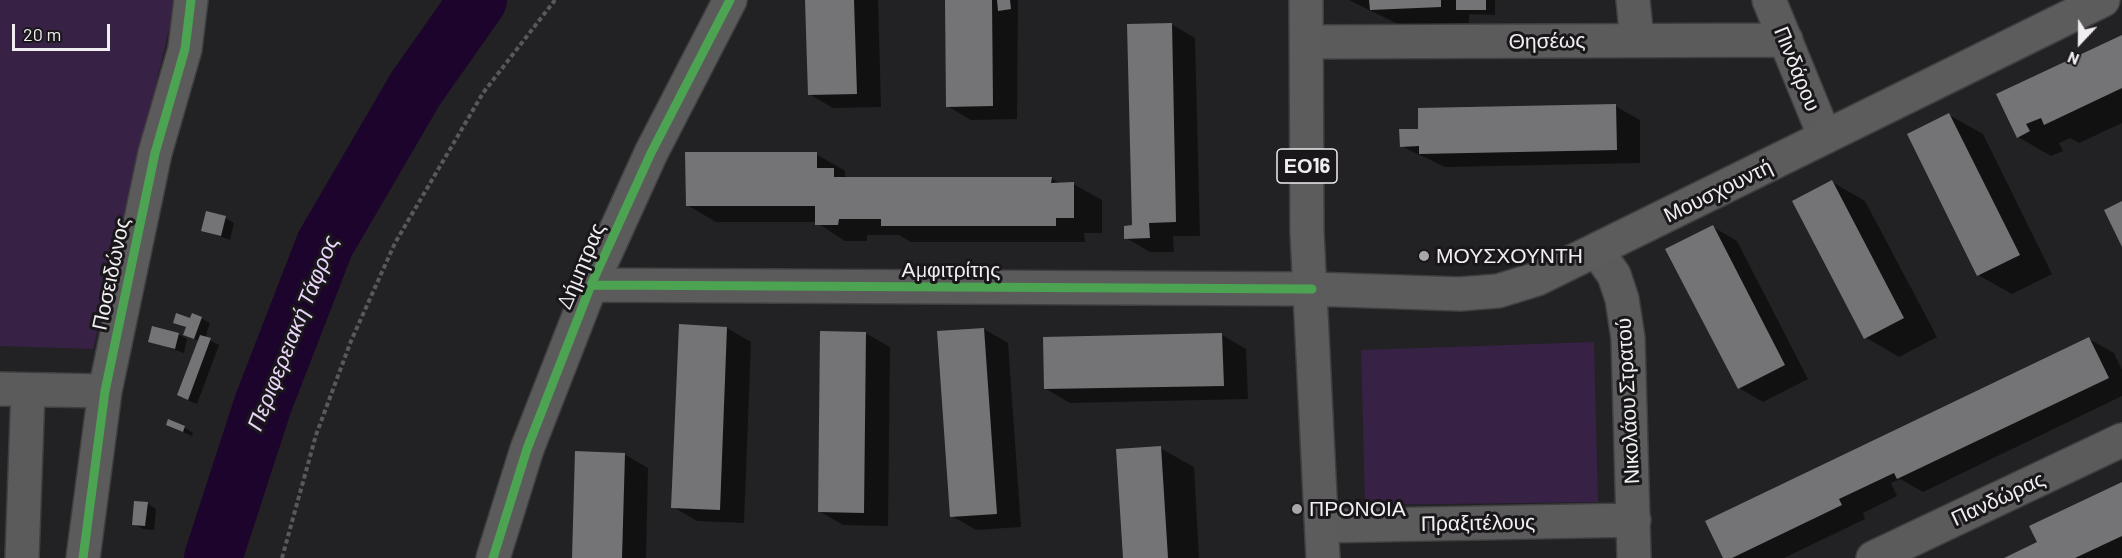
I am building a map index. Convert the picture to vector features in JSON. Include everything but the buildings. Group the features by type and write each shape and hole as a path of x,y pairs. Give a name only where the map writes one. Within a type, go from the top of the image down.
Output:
{"main road":[{"name":"ΕΟ16","path":"1306,0 1308,42 1307,232 1312,289 1311,338 1323,542"},
{"name":"Μουσχουντή","path":"1312,289 1460,294 1498,291 1537,279 2103,0"}],"street":[{"name":"Ποσειδώνος","path":"83,558 105,391 155,153 185,49 191,0"},
{"name":"Δήμητρας","path":"493,558 527,449 591,285 651,153 730,0"},
{"path":"1633,0 1637,40"},
{"name":"Πινδάρου","path":"1769,0 1825,137"},
{"name":"Θησέως","path":"1308,42 1786,40"},
{"name":"Νικολάου Στρατού","path":"1597,250 1614,275 1622,299 1628,338 1634,558"},
{"name":"Αμφιτρίτης","path":"591,285 1312,289"},
{"path":"22,558 14,389 105,391"},
{"name":"Πανδώρας","path":"1873,558 2122,440"},
{"name":"Πραξιτέλους","path":"1323,542 1634,520"}],"path":[{"path":"282,558 316,435 351,341 395,243 483,93 555,0"}],"shaded area":[{"path":"0,0 176,0 93,349 0,346"},
{"path":"1594,342 1598,502 1365,505 1361,350"}],"waterway":[{"name":"Περιφερειακή Τάφρος","path":"213,558 263,404 325,244 416,88 478,0"}],"cycle path":[{"path":"83,558 105,391 155,153 185,49 191,0"},
{"path":"493,558 527,449 591,285 651,153 730,0"},
{"path":"591,285 1312,289"}],"place":[{"name":"ΜΟΥΣΧΟΥΝΤΗ","path":"1424,256"},
{"name":"ΠΡΟΝΟΙΑ","path":"1297,509"}]}
